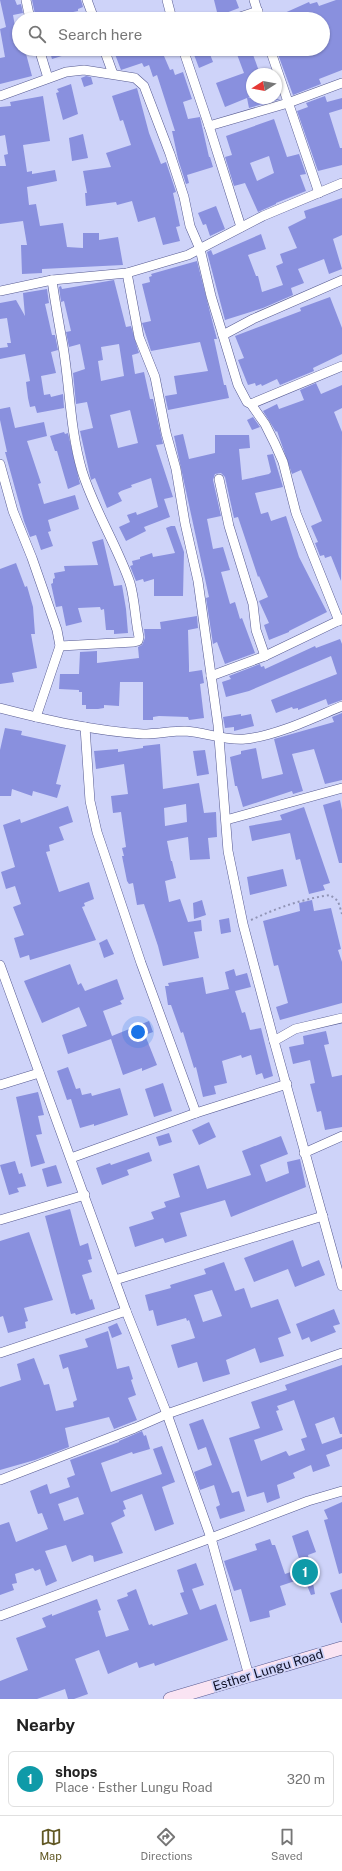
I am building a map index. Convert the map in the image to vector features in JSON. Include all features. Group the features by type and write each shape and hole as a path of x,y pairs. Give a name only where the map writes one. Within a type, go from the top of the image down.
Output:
{"street":[{"path":"26,0 29,12"},
{"path":"87,0 91,12"},
{"path":"166,0 170,12"},
{"path":"254,0 258,12"},
{"path":"41,56 48,78"},
{"path":"107,56 113,74"},
{"path":"185,56 241,227"},
{"path":"272,56 319,193"},
{"path":"0,96 66,72 84,70 135,78 144,86 170,154 184,197 190,226 200,249 223,336 242,394 265,424 283,462 296,513 340,620 265,656 211,676"},
{"path":"209,126 288,103 342,83"},
{"path":"0,291 52,280 128,273 188,255 241,227 342,183"},
{"path":"128,273 139,337 155,377 166,432 176,469 185,523 198,581 218,725 228,851 243,924 287,1084 304,1153 342,1286"},
{"path":"52,280 57,322 63,346 71,423 76,449 83,473 117,548 131,585 139,637 138,641 134,642 60,646"},
{"path":"223,336 253,319 342,280"},
{"path":"251,404 342,366"},
{"path":"0,464 13,511 32,558 57,630 60,646 36,717"},
{"path":"219,479 229,526 253,604 256,630 265,656"},
{"path":"0,708 85,727 144,734 184,731 218,737 244,739 265,735 342,706"},
{"path":"85,727 90,801 97,832 141,963 196,1113"},
{"path":"226,820 342,788"},
{"path":"0,964 126,1311 167,1414 211,1538 249,1676"},
{"path":"274,1041 295,1029 342,1018"},
{"path":"0,1085 39,1073"},
{"path":"71,1158 196,1113 287,1084"},
{"path":"304,1153 342,1136"},
{"path":"0,1220 85,1195"},
{"path":"115,1280 323,1216"},
{"path":"333,1254 342,1250"},
{"path":"0,1353 126,1311"},
{"path":"0,1480 135,1428 167,1414 342,1352"},
{"path":"0,1616 211,1538 308,1500 342,1491"},
{"name":"Esther Lungu Road","path":"170,1699 342,1648"}],"path":[{"path":"243,924 278,908 310,898 330,895 338,901 342,914"}],"building":[{"path":"0,0 15,0 17,5 21,4 23,12 12,12 12,56 27,56 32,76 0,84 0,58 5,57 0,29 6,27"},
{"path":"32,0 81,0 83,7 78,9 78,11 73,12 35,12"},
{"path":"214,0 236,0 239,8 228,12 217,12"},
{"path":"336,0 342,0 342,70 319,79 321,84 293,95 279,56 330,56 330,12 287,12 309,2 310,4 317,2 319,6"},
{"path":"51,56 62,56 52,59"},
{"path":"116,56 164,56 170,70 173,69 175,75 183,72 192,99 183,102 188,119 200,117 209,157 213,167 187,175 189,183 186,184 178,159 172,131 175,131 157,75 153,77 149,65 144,67 142,63 121,70"},
{"path":"194,56 211,56 213,62 199,68"},
{"path":"238,56 254,56 258,68 246,68 246,98 225,107 216,83 244,73"},
{"path":"86,76 91,77 93,84 84,87 81,78"},
{"path":"71,84 78,114 63,120 56,93 59,92 57,89"},
{"path":"137,88 149,133 161,164 166,162 176,192 173,193 180,226 176,227 180,241 163,245 155,217 138,222 132,201 117,205 116,202 86,206 85,193 87,193 83,171 111,167 106,153 131,145 123,120 120,121 112,96"},
{"path":"43,96 50,141 23,145 27,172 32,171 32,174 55,170 57,181 27,187 29,205 36,204 40,226 63,223 67,247 83,248 83,233 99,233 99,240 118,237 123,265 42,269 42,273 22,274 21,245 27,245 23,221 0,224 0,166 6,166 4,155 8,154 5,135 0,136 0,107 11,106 10,102"},
{"path":"325,96 327,102 342,98 342,109 329,113 340,148 342,148 342,165 318,171 297,111 308,107 306,103"},
{"path":"248,104 263,104 249,108"},
{"path":"274,119 287,157 299,154 306,174 300,175 306,191 258,212 245,183 234,186 225,157 232,155 226,136","holes":["269,156 274,173 257,181 250,163"]},
{"path":"83,134 88,158 72,161 69,138"},
{"path":"342,198 342,235 333,239 342,269 329,274 324,259 298,269 304,283 291,288 293,295 263,308 225,320 207,252 211,250 213,255 261,234 266,249 248,255 256,276 258,276 262,292 283,285 276,266 283,263 280,254 297,248 288,227 306,218 304,211"},
{"path":"216,206 225,229 210,236 206,224 203,225 198,213"},
{"path":"197,261 217,339 214,339 224,385 226,385 229,398 168,410 165,396 177,394 174,376 208,371 200,342 151,351 142,323 151,321 142,284 150,282 149,277 152,276 151,274"},
{"path":"114,280 126,327 131,326 139,353 132,355 135,374 144,372 150,399 153,399 163,444 156,445 173,497 164,499 170,517 144,527 146,531 126,541 119,527 130,522 127,515 136,512 137,515 158,507 151,478 131,485 132,487 118,493 122,501 107,508 95,478 91,480 80,431 93,428 87,402 76,404 73,373 85,369 80,344 69,347 66,332 71,331 64,301 61,302 59,287 61,286 62,289","holes":["119,344 124,376 101,381 98,361 103,360 101,347","130,410 138,443 118,448 110,415"]},
{"path":"47,289 49,303 45,304 52,335 55,335 58,350 51,352 56,373 41,376 44,395 50,394 51,397 63,394 64,408 37,413 35,406 30,407 28,398 26,382 30,381 25,354 0,359 0,348 8,347 7,343 11,343 7,318 0,319 0,303 16,300 25,316 23,293"},
{"path":"330,297 342,328 342,354 313,368 314,371 280,385 277,379 262,386 261,384 256,386 255,383 248,385 238,360 244,358 235,336 301,311 300,308"},
{"path":"316,383 321,394 342,385 342,408 334,412 342,432 341,581 331,556 325,558 324,555 320,556 315,543 318,542 311,526 322,521 301,470 292,474 277,431 276,432 263,411 277,404 279,409 304,400 300,390"},
{"path":"10,407 15,428 44,422 47,436 27,441 41,483 38,484 44,504 75,495 79,509 48,520 51,531 48,532 53,546 41,550 36,535 30,537 24,521 5,452 7,452 0,420 0,409"},
{"path":"253,417 260,427 252,430 247,420"},
{"path":"64,432 65,434 68,433 80,484 68,489 57,451 55,451 50,436"},
{"path":"183,434 189,459 215,453 215,435 249,435 250,448 239,449 242,480 269,474 271,472 267,455 273,454 283,487 255,493 261,514 268,512 271,521 286,516 299,557 327,612 289,632 269,640 264,625 269,623 259,601 268,597 259,576 258,577 238,517 234,518 225,477 221,473 215,474 213,480 221,516 207,519 213,549 223,547 230,570 221,572 230,604 235,602 240,619 242,618 255,653 225,664 217,642 213,644 206,598 209,597 174,436"},
{"path":"175,526 184,552 183,596 154,596 154,579 144,582 143,579 136,581 130,566 133,565 132,561 152,553 153,557 175,553 166,528"},
{"path":"103,539 114,586 122,585 128,633 114,634 114,630 106,630 104,609 101,610 100,607 78,608 82,622 66,626 62,606 56,607 51,584 55,578 54,573 65,571 64,566 98,565 92,542"},
{"path":"16,563 25,587 27,586 33,607 35,634 31,634 37,668 12,673 14,682 0,684 0,569"},
{"path":"197,616 198,628 188,630 189,672 202,670 204,683 200,684 204,718 189,720 188,717 159,716 153,717 153,720 143,720 143,682 120,682 119,706 104,705 104,708 98,709 86,709 86,705 82,705 82,692 79,692 79,690 59,689 60,674 79,674 80,652 97,651 97,663 139,658 138,647 142,645 145,638 144,629 161,629 160,622"},
{"path":"340,639 342,644 342,700 328,705 326,699 298,710 298,708 293,709 292,707 276,713 271,700 337,674 331,656 249,691 226,697 222,682 231,679 229,676 260,664 261,667 264,666 265,669 315,646 316,648"},
{"path":"342,713 342,780 325,784 314,749 292,754 303,791 293,794 292,791 243,807 237,786 235,786 230,757 241,754 241,751 256,748 262,779 283,774 274,739 334,722 332,717"},
{"path":"241,714 241,716 251,714 254,726 234,731 234,727 225,728 223,717"},
{"path":"5,728 22,731 21,735 66,745 56,784 61,785 57,798 33,791 32,796 12,789 11,796 0,796 0,750"},
{"path":"160,744 163,789 199,783 204,813 216,812 217,837 208,838 210,859 190,860 188,837 167,841 176,878 165,881 169,902 180,899 188,922 201,920 202,931 194,932 199,958 163,966 144,904 137,905 133,883 129,884 127,881 122,856 124,856 122,848 126,847 121,812 113,813 111,796 128,794 124,764 96,769 94,751 118,749 118,752 143,748 143,746","holes":["186,804 187,822 165,826 164,808"]},
{"path":"205,750 209,774 197,776 193,751"},
{"path":"340,800 342,810 342,863 339,863 323,805"},
{"path":"68,806 73,822 59,827 64,840 49,845 50,851 46,852 59,892 89,882 94,899 84,903 85,906 82,907 96,940 30,960 29,955 20,958 14,938 24,935 13,907 21,904 15,886 6,889 1,872 15,867 3,825 20,819 21,823"},
{"path":"304,807 330,883 323,885 325,890 309,894 300,859 296,860 290,833 252,841 249,826 282,820 280,815"},
{"path":"283,869 287,886 250,895 247,877"},
{"path":"202,900 206,915 194,919 193,903"},
{"path":"312,900 314,911 331,908 341,949 338,950 342,962 342,1003 280,1020 276,1007 288,1003 278,965 274,966 263,921 300,911 299,903"},
{"path":"229,918 231,932 221,934 219,920"},
{"path":"107,939 114,954 104,958 99,943"},
{"path":"70,964 78,985 81,983 85,991 117,979 124,999 120,1001 122,1004 103,1011 112,1036 149,1021 153,1032 145,1035 157,1065 142,1071 142,1068 123,1075 111,1039 68,1054 62,1035 87,1026 79,1007 42,1023 24,981"},
{"path":"234,969 236,976 247,973 251,987 235,991 242,1013 245,1012 250,1030 261,1028 273,1076 264,1079 262,1073 256,1075 251,1055 242,1058 241,1055 222,1061 227,1083 214,1086 216,1094 203,1097 196,1067 194,1068 183,1032 181,1033 171,1005 168,1005 165,986 169,986 168,983 203,977 206,994 229,989 225,972"},
{"path":"326,1031 329,1044 324,1045 332,1077 342,1075 342,1127 325,1130 321,1111 317,1112 310,1084 315,1083 310,1060 293,1064 289,1047 304,1044 303,1036"},
{"path":"68,1067 76,1089 80,1088 82,1095 91,1093 92,1096 120,1088 128,1115 94,1126 94,1124 80,1128 71,1099 67,1100 57,1071"},
{"path":"163,1083 172,1111 154,1117 145,1089"},
{"path":"38,1092 44,1115 38,1116 42,1134 36,1135 45,1163 31,1167 16,1097"},
{"path":"209,1122 216,1137 199,1145 192,1130"},
{"path":"169,1133 172,1142 159,1146 156,1137"},
{"path":"281,1136 288,1154 260,1165 266,1182 289,1173 287,1162 300,1159 306,1187 231,1217 225,1200 180,1213 187,1236 165,1243 163,1238 135,1247 129,1227 154,1219 151,1212 166,1207 164,1202 180,1197 173,1174 199,1165 207,1189 251,1175 242,1151"},
{"path":"149,1152 152,1161 127,1170 129,1175 102,1185 96,1168 110,1163 111,1165"},
{"path":"15,1161 19,1174 22,1173 26,1186 17,1188 19,1192 9,1195 0,1165"},
{"path":"56,1165 62,1183 47,1187 42,1169"},
{"path":"70,1209 80,1246 88,1243 92,1259 88,1260 92,1272 82,1275 90,1300 92,1299 95,1309 76,1315 75,1313 71,1314 45,1216"},
{"path":"29,1232 53,1300 24,1308 28,1321 25,1322 26,1328 8,1333 3,1316 0,1317 0,1241"},
{"path":"293,1240 302,1267 319,1260 325,1275 295,1287 288,1269 254,1282 244,1258"},
{"path":"224,1262 235,1291 244,1288 251,1308 278,1299 291,1333 278,1338 284,1356 260,1363 255,1348 226,1360 230,1374 203,1382 197,1362 178,1368 171,1345 195,1338 189,1320 187,1321 186,1318 157,1326 153,1310 149,1311 145,1295 171,1288 170,1285 206,1274 204,1269","holes":["212,1290 222,1316 203,1322 194,1295"]},
{"path":"334,1309 340,1324 333,1326 336,1332 311,1342 309,1337 302,1340 296,1324"},
{"path":"117,1323 122,1334 112,1338 108,1327"},
{"path":"108,1331 117,1369 129,1366 133,1379 131,1380 136,1395 128,1398 137,1420 114,1429 109,1417 65,1428 69,1447 35,1460 0,1470 0,1387 21,1380 17,1364 34,1358 44,1385 49,1384 56,1411 74,1407 73,1402 77,1400 68,1367 63,1369 59,1355 88,1347 85,1339"},
{"path":"342,1365 342,1434 340,1434 334,1417 315,1424 322,1444 342,1437 342,1449 326,1455 330,1466 313,1472 311,1465 293,1473 295,1478 277,1485 280,1498 267,1503 264,1492 247,1497 229,1438 260,1428 251,1402 287,1390 285,1385","holes":["294,1400 307,1437 301,1439 305,1450 289,1456 286,1451 261,1461 254,1440 283,1430 276,1411 279,1410 277,1406"]},
{"path":"203,1419 232,1493 239,1491 245,1511 220,1519 216,1507 220,1505 214,1485 200,1490 194,1472 212,1465 206,1447 198,1450 189,1424"},
{"path":"142,1431 144,1436 146,1435 150,1449 133,1454 132,1452 101,1463 111,1492 162,1474 153,1449 162,1446 175,1482 162,1487 174,1524 155,1531 142,1494 123,1501 126,1509 123,1510 125,1516 111,1523 123,1553 94,1562 93,1556 90,1555 72,1562 66,1545 45,1551 57,1581 46,1586 40,1569 35,1571 33,1568 15,1574 17,1583 12,1584 14,1590 0,1595 0,1525 9,1522 16,1542 48,1529 42,1513 38,1514 30,1491 47,1484 50,1494 70,1487 67,1478 75,1475 70,1460","holes":["78,1497 84,1514 64,1521 58,1504"]},
{"path":"342,1502 342,1573 339,1574 324,1520 328,1519 324,1510"},
{"path":"308,1530 316,1552 308,1555 315,1594 311,1595 304,1578 280,1586 286,1605 269,1611 270,1617 250,1622 241,1589 234,1591 224,1561 257,1550 255,1544 270,1539 272,1545 275,1545 285,1574 302,1568 292,1536"},
{"path":"196,1563 204,1585 192,1589 200,1610 216,1604 228,1640 155,1666 154,1663 139,1668 137,1662 108,1674 99,1650 75,1659 88,1694 74,1699 68,1699 65,1689 37,1699 0,1699 0,1681 28,1670 16,1638 46,1627 42,1618 52,1614 52,1616 97,1599 101,1610 98,1611 106,1637 129,1630 117,1600 128,1596 127,1593 136,1589 149,1625 152,1624 153,1626 188,1614 180,1593 184,1592 177,1570"},
{"path":"342,1589 342,1623 341,1623 330,1593"}],"place":[{"name":"shops","path":"305,1572"}]}
